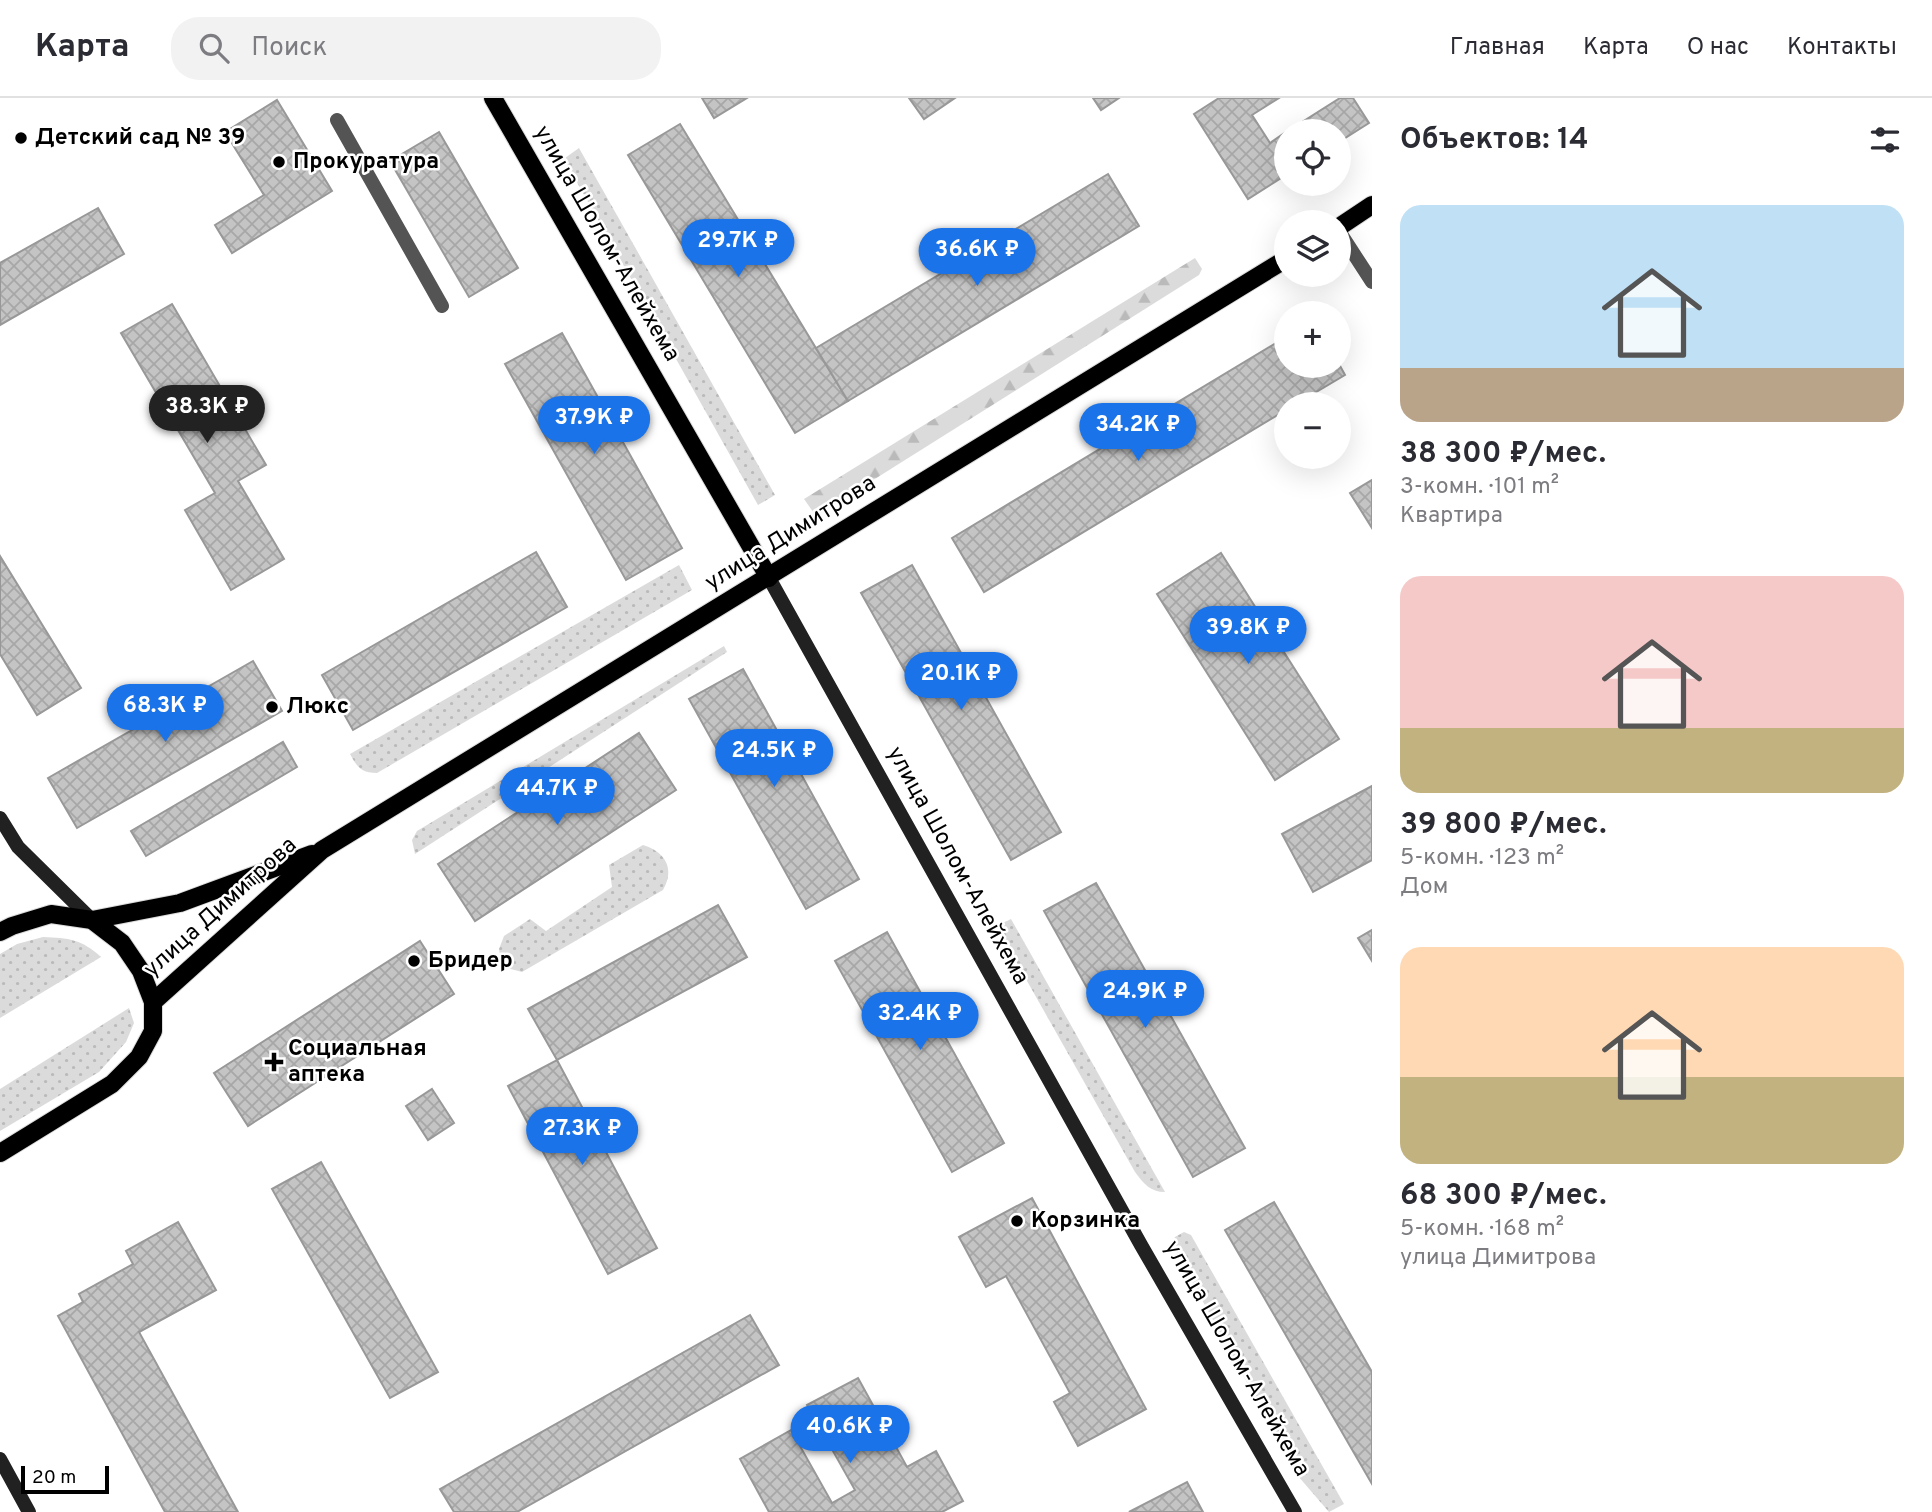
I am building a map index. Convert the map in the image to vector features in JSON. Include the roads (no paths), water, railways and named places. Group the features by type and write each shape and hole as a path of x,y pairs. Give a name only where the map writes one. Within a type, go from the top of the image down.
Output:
{"main road":[{"name":"улица Шолом-Алейхема","path":"492,98 769,578 1141,1245 1295,1512"},
{"path":"1351,220 1372,205"},
{"name":"улица Димитрова","path":"153,1002 322,850 1274,266"},
{"path":"0,818 18,847 92,920 121,943 141,971 153,1002 153,1031 139,1057 112,1084 0,1153"},
{"name":"улица Димитрова","path":"92,920 180,903 322,850"},
{"path":"0,932 51,914 92,920"},
{"path":"0,1453 9,1475"},
{"path":"0,1459 29,1512"}],"street":[{"path":"337,120 443,306"},
{"path":"1351,248 1372,282"}],"place":[{"name":"Детский сад № 39","path":"21,138"},
{"name":"Прокуратура","path":"279,162"},
{"name":"Люкс","path":"272,707"},
{"name":"Бридер","path":"414,961"},
{"name":"Социальная аптека","path":"274,1062"},
{"name":"Корзинка","path":"1017,1221"}]}
